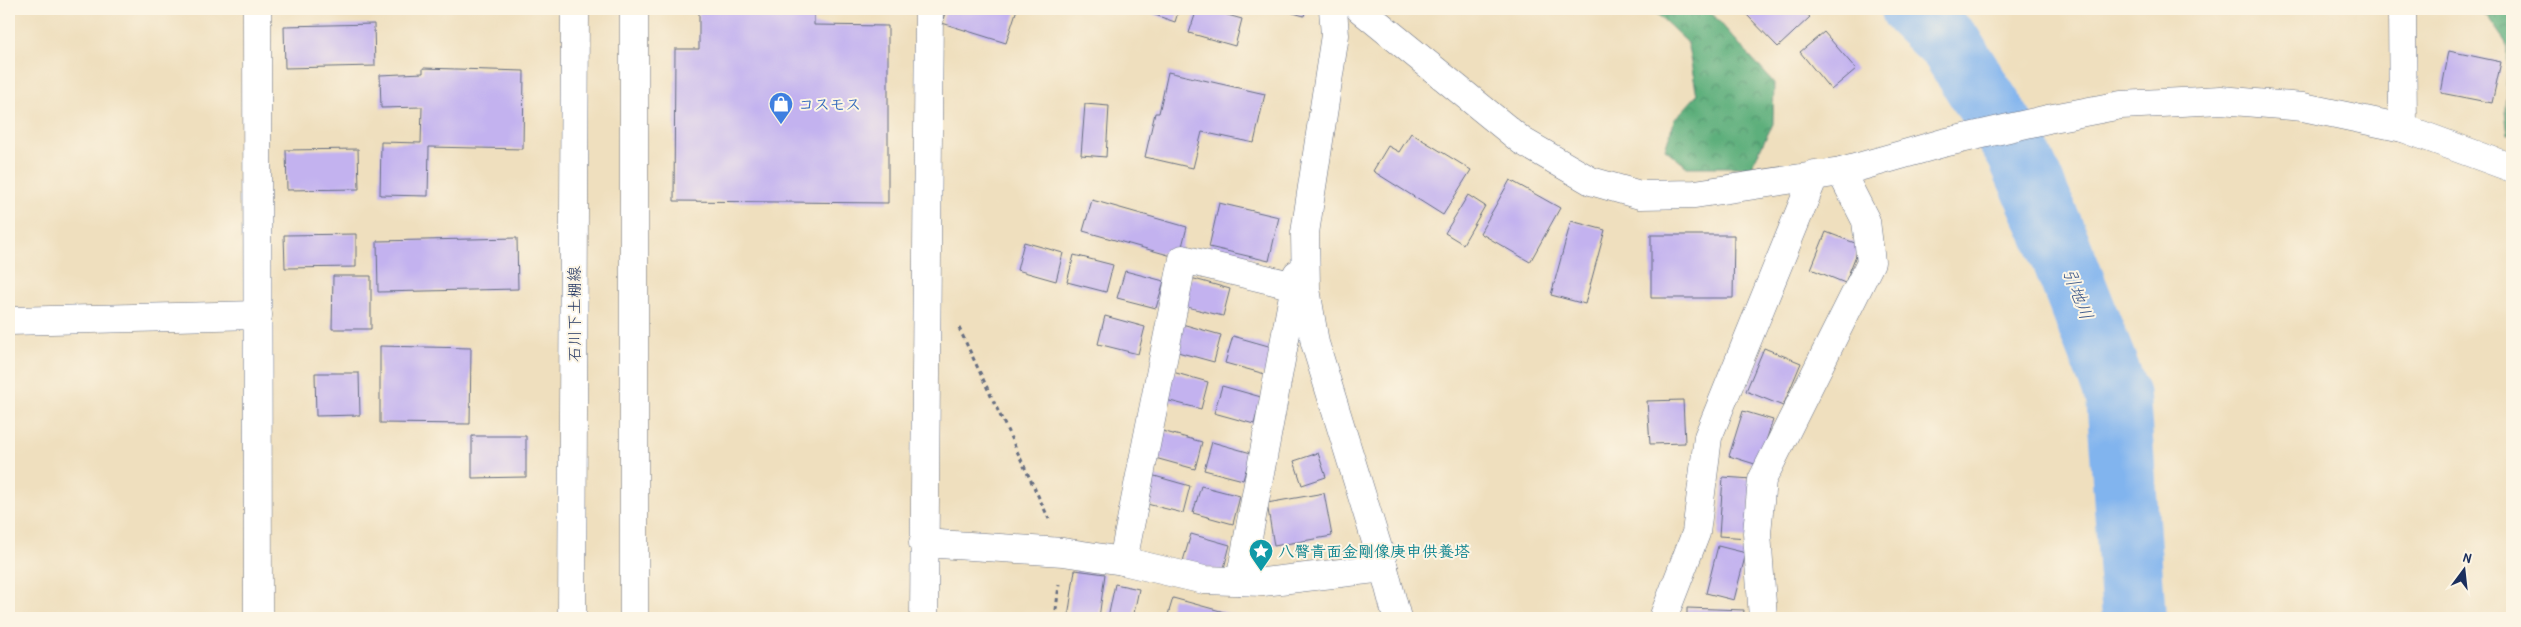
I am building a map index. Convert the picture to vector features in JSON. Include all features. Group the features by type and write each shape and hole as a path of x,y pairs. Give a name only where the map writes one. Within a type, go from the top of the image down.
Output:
{"street":[{"path":"257,9 258,618"},
{"name":"石川下土棚線","path":"572,618 575,9"},
{"path":"634,9 634,618"},
{"path":"924,618 929,9"},
{"path":"1240,582 1305,234 1335,35 1333,9"},
{"path":"1360,9 1522,141 1591,181 1640,195 1695,194 1828,173 2048,118 2121,105 2221,100 2303,107 2403,128 2512,168"},
{"path":"2402,9 2403,128"},
{"path":"1663,618 1696,533 1708,437 1828,173"},
{"path":"1763,618 1757,533 1762,480 1871,262 1866,221 1828,173"},
{"path":"1305,234 1306,289 1315,343 1384,568 1397,618"},
{"path":"1123,561 1183,259 1295,286"},
{"path":"9,321 258,315"},
{"path":"924,543 1063,552 1123,561 1204,580 1240,582 1264,582 1384,568"}],"path":[{"path":"957,324 975,357 1063,552 1055,618"}],"green space":[{"path":"1652,9 1708,9 1774,83 1773,124 1751,167 1687,167 1665,149 1674,120 1697,95 1687,42"},
{"path":"2469,9 2512,9 2512,135 2508,135 2505,111 2508,46 2488,17"}],"building":[{"name":"コスモス","path":"699,9 814,9 814,25 888,26 888,203 674,201 675,49 699,49"},
{"path":"946,9 1017,9 1006,43 942,23"},
{"path":"1138,9 1179,9 1175,22"},
{"path":"1197,9 1206,9 1242,19 1235,46 1189,33"},
{"path":"1279,9 1306,9 1304,16"},
{"path":"1749,9 1801,9 1810,17 1778,47 1745,13"},
{"path":"374,24 375,66 285,68 284,26"},
{"path":"1824,32 1856,69 1831,90 1800,52"},
{"path":"2449,51 2501,62 2492,103 2441,93"},
{"path":"423,68 524,71 523,149 429,147 428,196 380,195 381,142 421,143 422,107 381,108 380,75 423,73"},
{"path":"1168,72 1265,94 1254,143 1202,132 1193,168 1145,157 1155,113 1159,113"},
{"path":"1085,104 1109,106 1106,157 1081,155"},
{"path":"1411,133 1471,170 1443,215 1373,171 1388,146 1399,152"},
{"path":"358,149 359,189 287,190 286,150"},
{"path":"1510,180 1560,208 1530,262 1480,233"},
{"path":"1468,195 1485,206 1463,244 1445,233"},
{"path":"1092,200 1187,227 1179,258 1083,231"},
{"path":"1219,203 1279,217 1269,261 1209,247"},
{"path":"1571,221 1605,230 1585,304 1551,295"},
{"path":"1826,232 1860,245 1845,283 1811,269"},
{"path":"356,234 356,267 285,268 284,235"},
{"path":"1651,235 1734,235 1733,298 1651,298"},
{"path":"517,238 518,289 378,292 377,241"},
{"path":"1024,242 1063,253 1056,281 1017,270"},
{"path":"1074,255 1113,265 1106,292 1067,282"},
{"path":"1125,271 1164,281 1156,308 1117,298"},
{"path":"333,276 371,276 371,329 332,329"},
{"path":"1191,278 1230,289 1223,316 1183,306"},
{"path":"1105,316 1145,327 1138,354 1098,344"},
{"path":"1182,324 1221,335 1214,362 1174,351"},
{"path":"1233,336 1272,347 1265,374 1225,363"},
{"path":"380,346 471,348 470,424 380,423"},
{"path":"1764,348 1801,363 1783,406 1746,391"},
{"path":"1169,371 1208,382 1201,409 1162,399"},
{"path":"315,373 359,373 360,415 316,416"},
{"path":"1222,386 1261,397 1254,424 1214,413"},
{"path":"1683,400 1685,443 1650,444 1647,401"},
{"path":"1743,411 1773,420 1758,465 1729,456"},
{"path":"1162,431 1202,442 1195,469 1155,458"},
{"path":"472,436 526,436 526,477 472,478"},
{"path":"1212,442 1251,453 1243,480 1204,470"},
{"path":"1318,453 1326,477 1302,485 1294,461"},
{"path":"1151,475 1190,486 1183,513 1143,503"},
{"path":"1723,477 1752,479 1748,538 1719,536"},
{"path":"1201,486 1240,496 1233,524 1193,513"},
{"path":"1324,493 1332,536 1274,546 1267,503"},
{"path":"1191,534 1230,545 1223,572 1183,561"},
{"path":"1718,546 1746,553 1734,600 1706,593"},
{"path":"1075,570 1105,574 1099,618 1068,618"},
{"path":"1115,584 1139,589 1133,618 1108,618"},
{"path":"1173,598 1246,618 1167,618"},
{"path":"1687,608 1744,610 1743,618 1687,618"}],"waterway":[{"name":"引地川","path":"1913,9 1951,46 2018,152 2056,239 2118,397 2134,618"}],"place":[{"name":"コスモス","path":"781,125"},
{"name":"八臀青面金剛像庚申供養塔","path":"1261,572"}]}
